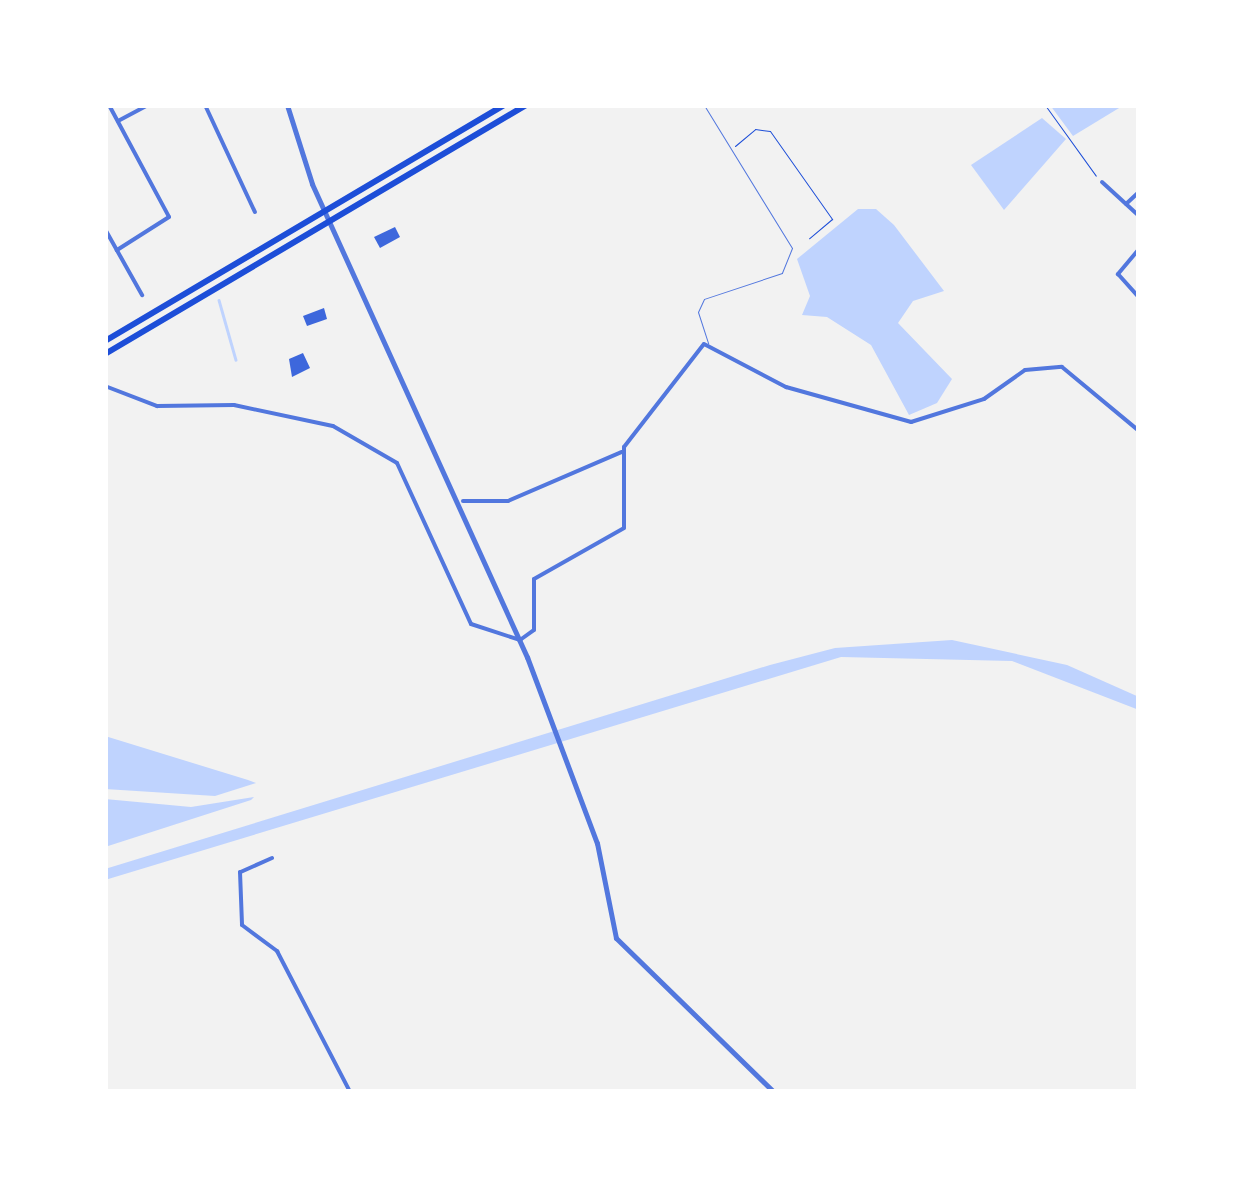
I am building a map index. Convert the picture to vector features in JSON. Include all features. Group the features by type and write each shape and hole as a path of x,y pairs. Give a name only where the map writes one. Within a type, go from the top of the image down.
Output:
{"main road":[{"path":"105,341 504,105"},
{"path":"105,354 526,105"}],"street":[{"path":"109,105 168,217 116,250"},
{"path":"118,121 148,105"},
{"path":"205,105 255,212"},
{"path":"287,105 324,211 463,501 552,720 597,843 616,938 774,1092"},
{"path":"1102,182 1139,216"},
{"path":"1126,204 1139,192"},
{"path":"105,230 142,295"},
{"path":"1139,249 1118,274 1139,297"},
{"path":"463,501 508,502 622,452 708,343 786,388 911,422 984,399 1025,370 1062,367 1139,431"},
{"path":"105,386 157,406 234,405 333,426 396,463 471,624 520,640"},
{"path":"520,640 534,630 534,578 624,528 622,452"},
{"path":"272,858 240,872 242,925 277,951 350,1092"}],"lane":[{"path":"704,105 733,148 792,256 771,278 704,299 698,312 708,343"}],"path":[{"path":"1046,105 1102,182"},
{"path":"733,148 755,128 770,131 832,218 809,238"}],"water":[{"path":"1050,105 1124,105 1073,136"},
{"path":"1042,118 1066,139 1004,210 971,165"},
{"path":"858,209 876,209 894,225 944,291 913,301 898,323 952,379 937,403 909,415 871,345 827,317 802,315 810,296 797,259"},
{"path":"952,640 1067,665 1139,697 1139,710 1012,661 841,657 105,880 105,869 770,665 835,648"},
{"path":"105,736 256,783 215,796 105,789"},
{"path":"254,797 105,847 105,799 191,807"}],"building":[{"path":"395,227 400,237 380,248 374,237"},
{"path":"324,308 327,319 307,326 303,316"},
{"path":"303,353 310,368 292,377 289,359"}],"waterway":[{"path":"219,300 236,360"}]}
